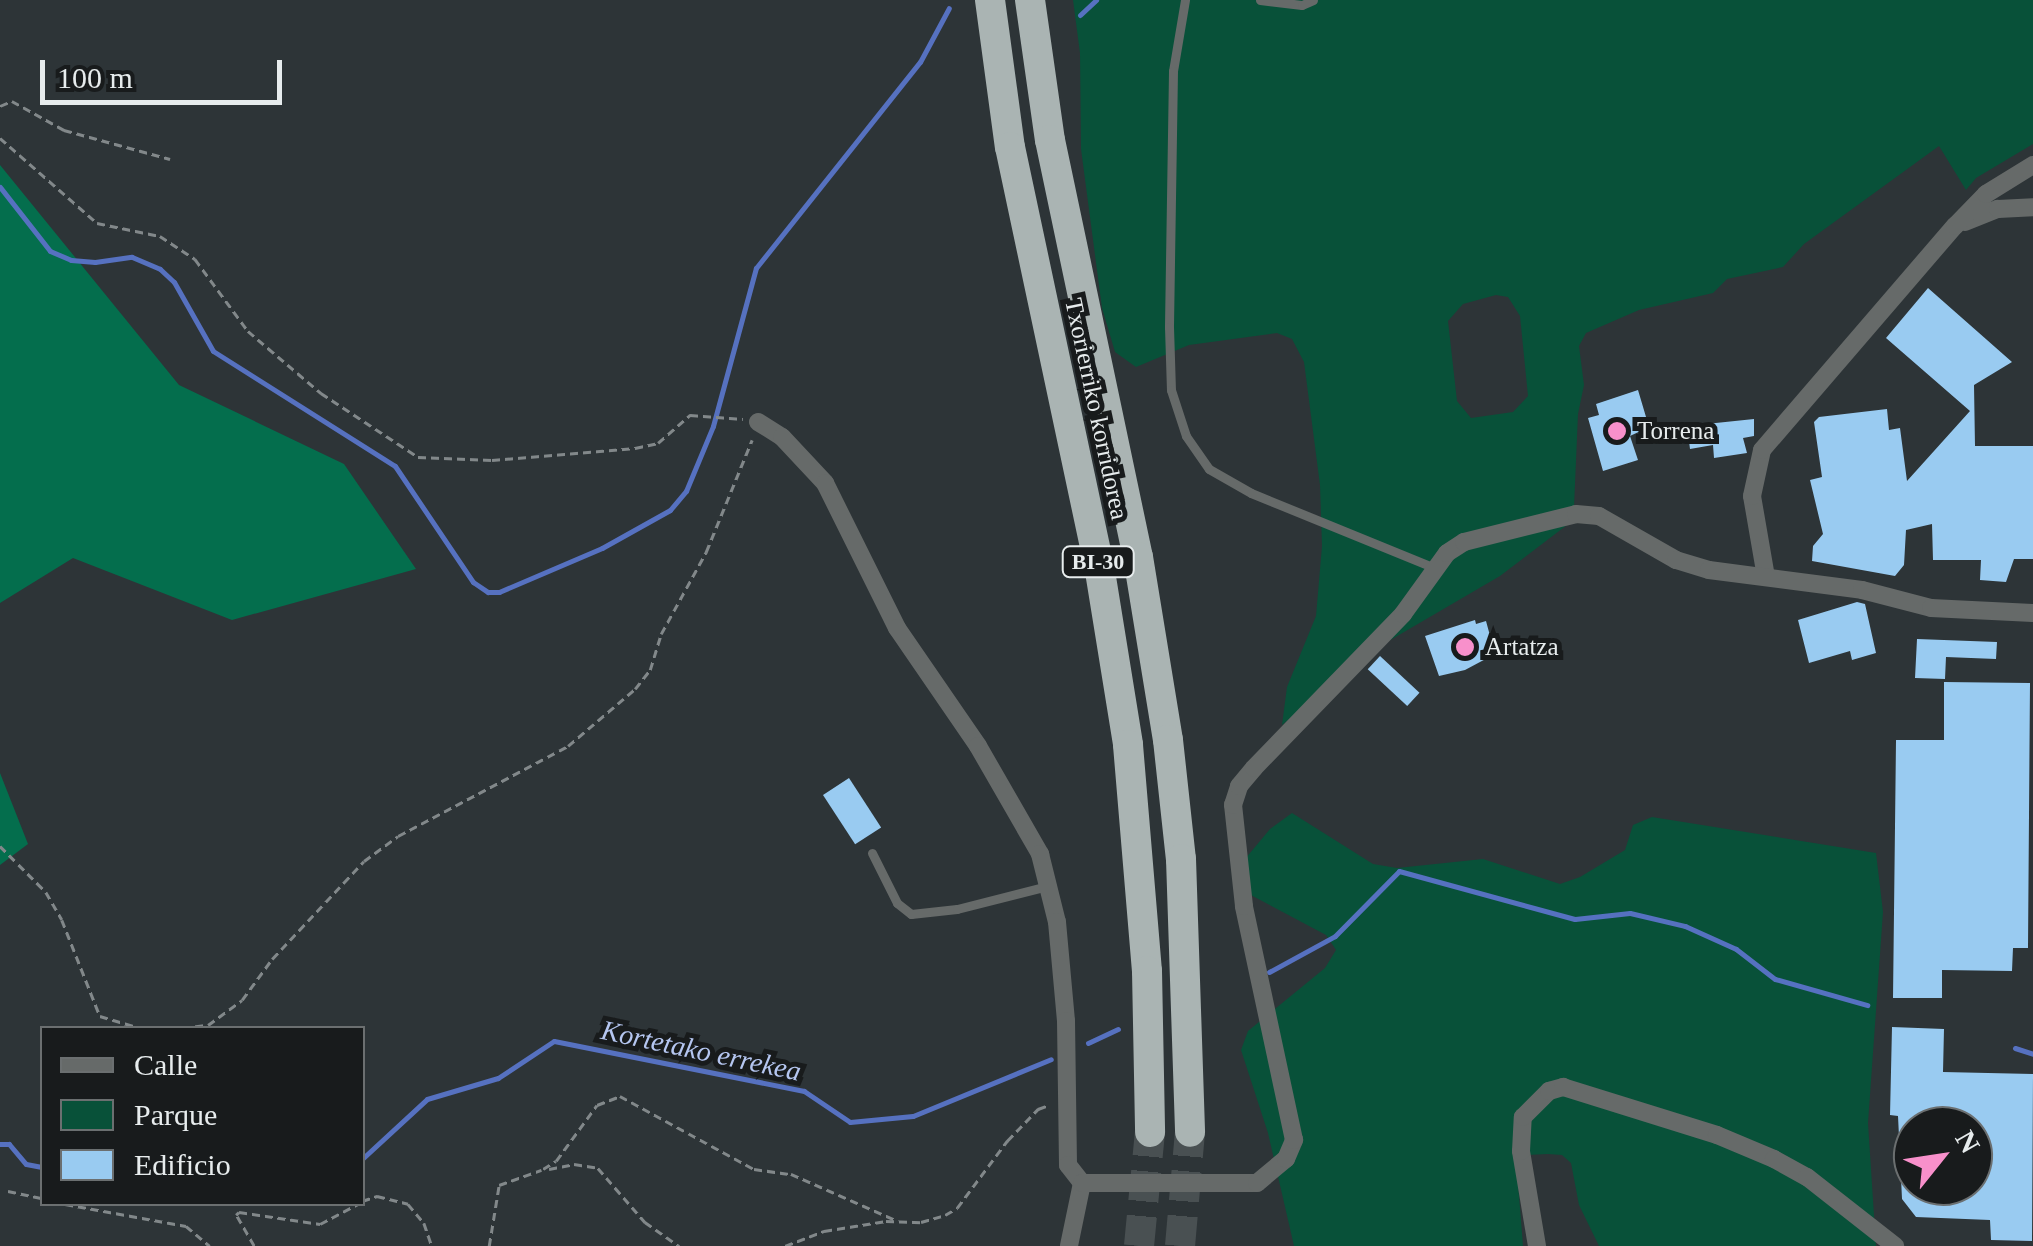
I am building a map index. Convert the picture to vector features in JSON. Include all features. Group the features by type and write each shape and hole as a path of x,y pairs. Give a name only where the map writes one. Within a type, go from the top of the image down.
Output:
{"highway":[{"name":"Txorierriko korridorea","path":"990,0 1010,147 1098,565 1123,708 1141,862 1150,1132"},
{"name":"Txorierriko korridorea","path":"1030,0 1050,140 1138,557 1165,721 1181,858 1190,1132"}],"street":[{"path":"1766,577 1752,496 1762,450 1955,226 1986,194 2033,165"},
{"path":"1955,226 1998,209 2033,206"},
{"path":"758,422 782,437 825,483 896,628 978,746 1040,854 1051,885 1069,1096 1068,1166 1082,1183"},
{"path":"1082,1183 1256,1183 1286,1159 1294,1140 1244,906 1234,805 1246,777 1403,614 1447,553 1476,538 1576,514 1599,516 1676,560 1862,590 1931,608 2033,613"},
{"path":"1537,1246 1521,1151 1523,1117 1550,1091 1563,1087 1717,1135 1774,1160 1822,1188 1895,1246"},
{"path":"1069,1246 1082,1183"}],"lane":[{"path":"1186,0 1173,71 1170,326 1171,390 1186,436 1208,468 1251,493 1436,568"},
{"path":"1260,0 1302,5 1314,0"},
{"path":"872,853 897,902 911,914 956,910 1051,885"}],"path":[{"path":"0,106 12,101 64,130 170,159"},
{"path":"0,138 97,223 160,236 195,259 248,331 321,393 418,457 492,460 635,448 658,442 690,415 715,414 758,422 744,468 706,552 661,634 650,670 635,689 568,746 398,836 364,861 272,960 242,1000 208,1025 199,1026"},
{"path":"0,846 54,906 100,1016 133,1026"},
{"path":"543,1170 556,1161 597,1105 620,1096 754,1169 791,1174 898,1222"},
{"path":"786,1246 824,1231 928,1221 957,1208 998,1152 1038,1110 1069,1096"},
{"path":"489,1246 499,1186 574,1164 598,1168 645,1222 677,1246"},
{"path":"8,1190 40,1198"},
{"path":"365,1200 377,1196 408,1204 424,1223 432,1246"},
{"path":"76,1206 186,1226 210,1246"},
{"path":"254,1246 236,1216 239,1212 320,1224 353,1206"}],"green space":[{"path":"1073,0 2033,0 2033,144 1976,178 1966,190 1939,146 1804,244 1783,267 1727,279 1713,293 1639,310 1586,333 1579,346 1584,385 1578,414 1574,507 1567,525 1500,576 1375,649 1282,725 1287,687 1316,616 1322,546 1320,485 1304,362 1292,339 1277,333 1189,345 1136,367 1115,352 1102,308 1081,149 1080,53","holes":["1496,295 1508,297 1520,316 1528,396 1513,412 1471,418 1457,401 1448,321 1463,304"]},
{"path":"0,165 179,385 344,464 416,569 232,620 73,558 0,603"},
{"path":"0,773 28,844 0,865"},
{"path":"1292,813 1373,864 1397,868 1483,859 1560,884 1580,877 1625,850 1633,825 1652,817 1876,853 1883,912 1868,1123 1876,1246 1599,1246 1579,1205 1571,1163 1562,1155 1548,1154 1526,1155 1517,1170 1523,1246 1294,1246 1268,1133 1241,1050 1248,1031 1325,968 1336,950 1326,935 1247,893 1245,859 1270,829"}],"building":[{"path":"1928,288 2012,362 1974,385 1975,446 2033,446 2033,559 2014,559 2006,582 1980,580 1981,560 1933,560 1932,524 1906,530 1904,565 1895,576 1812,561 1813,546 1823,534 1810,480 1822,477 1814,422 1819,417 1887,409 1889,430 1900,428 1907,481 1970,411 1886,338"},
{"name":"Torrena","path":"1638,390 1649,427 1630,436 1638,460 1603,471 1588,418 1599,415 1596,404"},
{"path":"1754,419 1754,436 1743,438 1747,453 1714,458 1713,445 1690,449 1687,426"},
{"path":"1857,602 1865,604 1876,653 1852,660 1850,651 1809,663 1798,620"},
{"name":"Artatza","path":"1475,620 1476,624 1486,621 1495,654 1465,670 1439,676 1425,636"},
{"path":"1917,639 1997,642 1996,659 1946,657 1945,679 1915,678"},
{"path":"1380,656 1419,693 1407,706 1368,669"},
{"path":"1944,682 2030,683 2028,948 2013,948 2012,971 1942,970 1942,998 1893,998 1896,740 1944,740"},
{"path":"849,778 881,827 855,844 823,795"},
{"path":"1892,1027 1944,1029 1943,1072 2033,1074 2032,1241 1991,1240 1990,1220 1916,1217 1907,1206 1993,1206 1993,1106 1893,1106 1893,1115"}],"waterway":[{"path":"1080,15 1096,0"},
{"path":"0,187 50,251 71,260 95,262 132,257 160,269 174,282 213,351 395,466 473,582 488,592 499,592 602,548 670,510 686,491 713,426 756,268 920,62 949,8"},
{"name":"Kortetako errekea","path":"1269,972 1335,936 1399,871 1575,919 1630,913 1685,926 1736,949 1775,979 1867,1005"},
{"name":"Kortetako errekea","path":"1088,1043 1118,1029"},
{"name":"Kortetako errekea","path":"365,1156 427,1099 498,1078 554,1041 804,1091 850,1122 913,1116 1051,1059"},
{"name":"Kortetako errekea","path":"2015,1048 2033,1054"},
{"name":"Kortetako errekea","path":"0,1144 9,1144 26,1164 40,1167"}],"tunnel":[{"path":"1139,1246 1150,1132"},
{"path":"1180,1246 1190,1132"}],"place":[{"name":"Torrena","path":"1617,431"},
{"name":"Artatza","path":"1465,647"}]}
